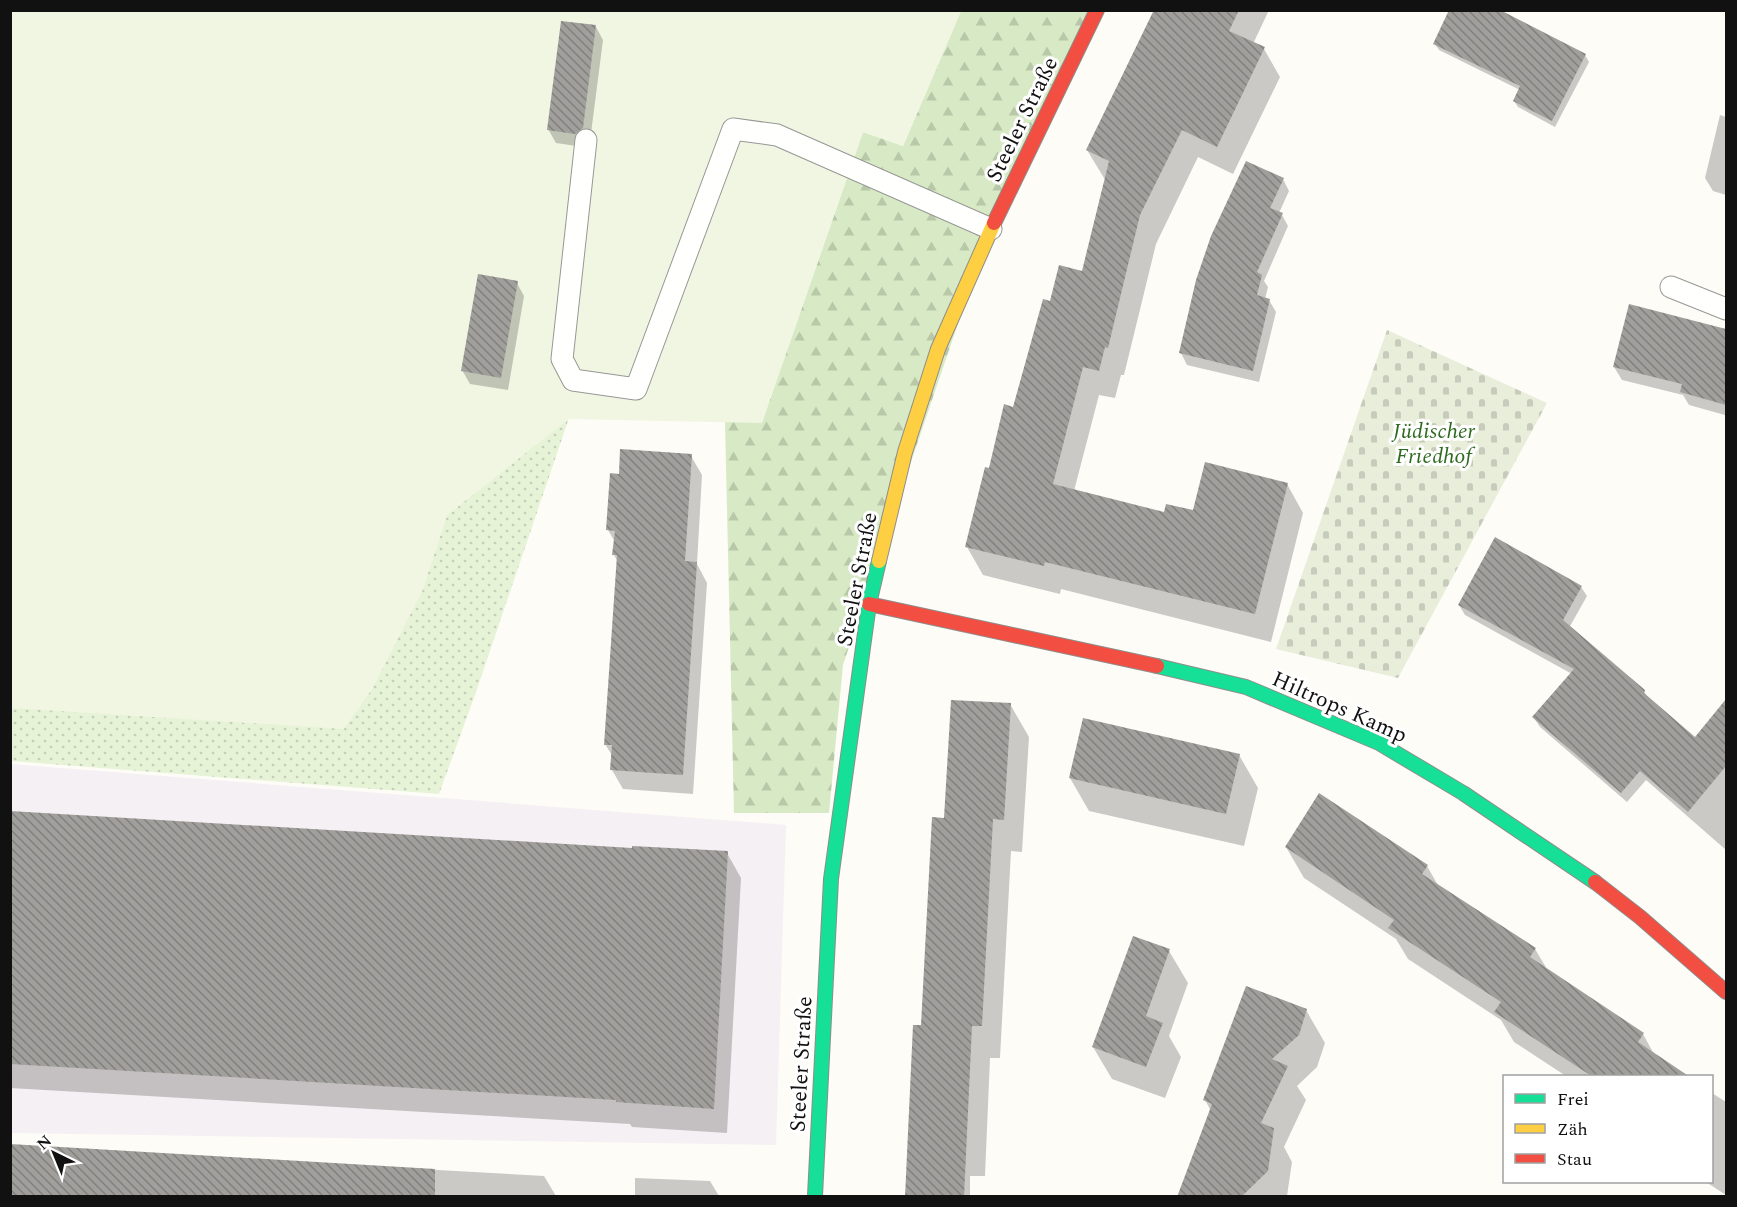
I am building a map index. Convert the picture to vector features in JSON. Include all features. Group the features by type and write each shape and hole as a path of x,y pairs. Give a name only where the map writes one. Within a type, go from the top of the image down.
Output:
{"main road":[{"name":"Steeler Straße","path":"815,1197 831,879 869,604 904,452 938,349 991,229 1097,10"},
{"name":"Hiltrops Kamp","path":"869,604 1197,674 1246,687 1379,743 1463,793 1580,870 1640,917 1726,992"}],"lane":[{"path":"586,140 562,359 573,380 636,389 733,129 777,135 991,229"},
{"path":"1671,286 1726,309"}],"shaded area":[{"path":"10,764 786,825 776,1145 11,1133"}],"green space":[{"path":"10,11 961,11 903,146 863,132 762,423 569,419 447,515 422,591 370,692 344,729 11,708"},
{"path":"961,11 1096,11 990,229 869,586 843,665 829,813 734,813 725,422 762,422 863,132 903,146"},
{"name":"Jüdischer Friedhof","path":"1387,330 1547,403 1398,678 1276,649"},
{"path":"569,418 439,794 11,761 10,706 370,692 422,591 447,515"}],"building":[{"path":"1154,10 1239,10 1229,31 1265,47 1217,147 1182,130 1140,215 1108,348 1105,347 1099,371 1083,367 1053,484 1164,512 1166,504 1193,510 1205,462 1288,483 1255,614 1045,562 1044,566 965,547 985,467 989,468 1004,404 1013,407 1043,299 1050,301 1059,265 1082,271 1109,161 1086,150"},
{"path":"1449,10 1500,10 1586,54 1552,121 1513,101 1520,86 1433,44"},
{"path":"561,21 596,25 583,128 575,134 547,130"},
{"path":"1246,161 1284,178 1270,208 1283,213 1257,272 1262,275 1257,295 1270,299 1253,371 1179,353 1196,280 1211,236"},
{"path":"478,274 518,281 501,378 461,371"},
{"path":"1629,304 1726,329 1726,405 1680,392 1682,384 1613,367"},
{"path":"620,449 692,454 685,561 697,562 683,775 610,770 612,745 604,745 617,555 612,555 615,531 606,530 610,473 619,474"},
{"path":"1495,537 1582,586 1563,620 1645,690 1644,693 1695,737 1726,699 1726,766 1688,812 1640,771 1621,793 1532,717 1574,669 1458,605"},
{"path":"951,700 1011,703 1004,820 993,819 982,1026 972,1026 964,1197 905,1197 913,1025 921,1025 932,817 944,818"},
{"path":"1083,718 1240,754 1226,814 1069,778"},
{"path":"1319,793 1428,865 1422,874 1536,948 1530,957 1644,1033 1638,1042 1687,1075 1590,1075 1494,1012 1501,1002 1388,928 1394,920 1285,847"},
{"path":"10,811 632,848 632,846 728,851 714,1109 616,1102 616,1100 10,1064"},
{"path":"1133,936 1170,949 1146,1016 1163,1023 1146,1067 1092,1047"},
{"path":"1246,986 1307,1009 1299,1035 1272,1059 1288,1066 1261,1123 1274,1128 1268,1171 1241,1197 1177,1197 1212,1104 1203,1100"},
{"path":"10,1144 435,1169 435,1197 10,1197"}],"traffic: fast":[{"path":"815,1196 831,879 869,604 879,561"},
{"path":"1157,666 1246,687 1379,743 1463,793 1595,882"}],"traffic: slow":[{"path":"879,561 905,452 938,349 994,223"}],"traffic: jam":[{"path":"994,223 1097,10"},
{"path":"869,604 1157,666"},
{"path":"1595,882 1640,917 1726,992"}]}
